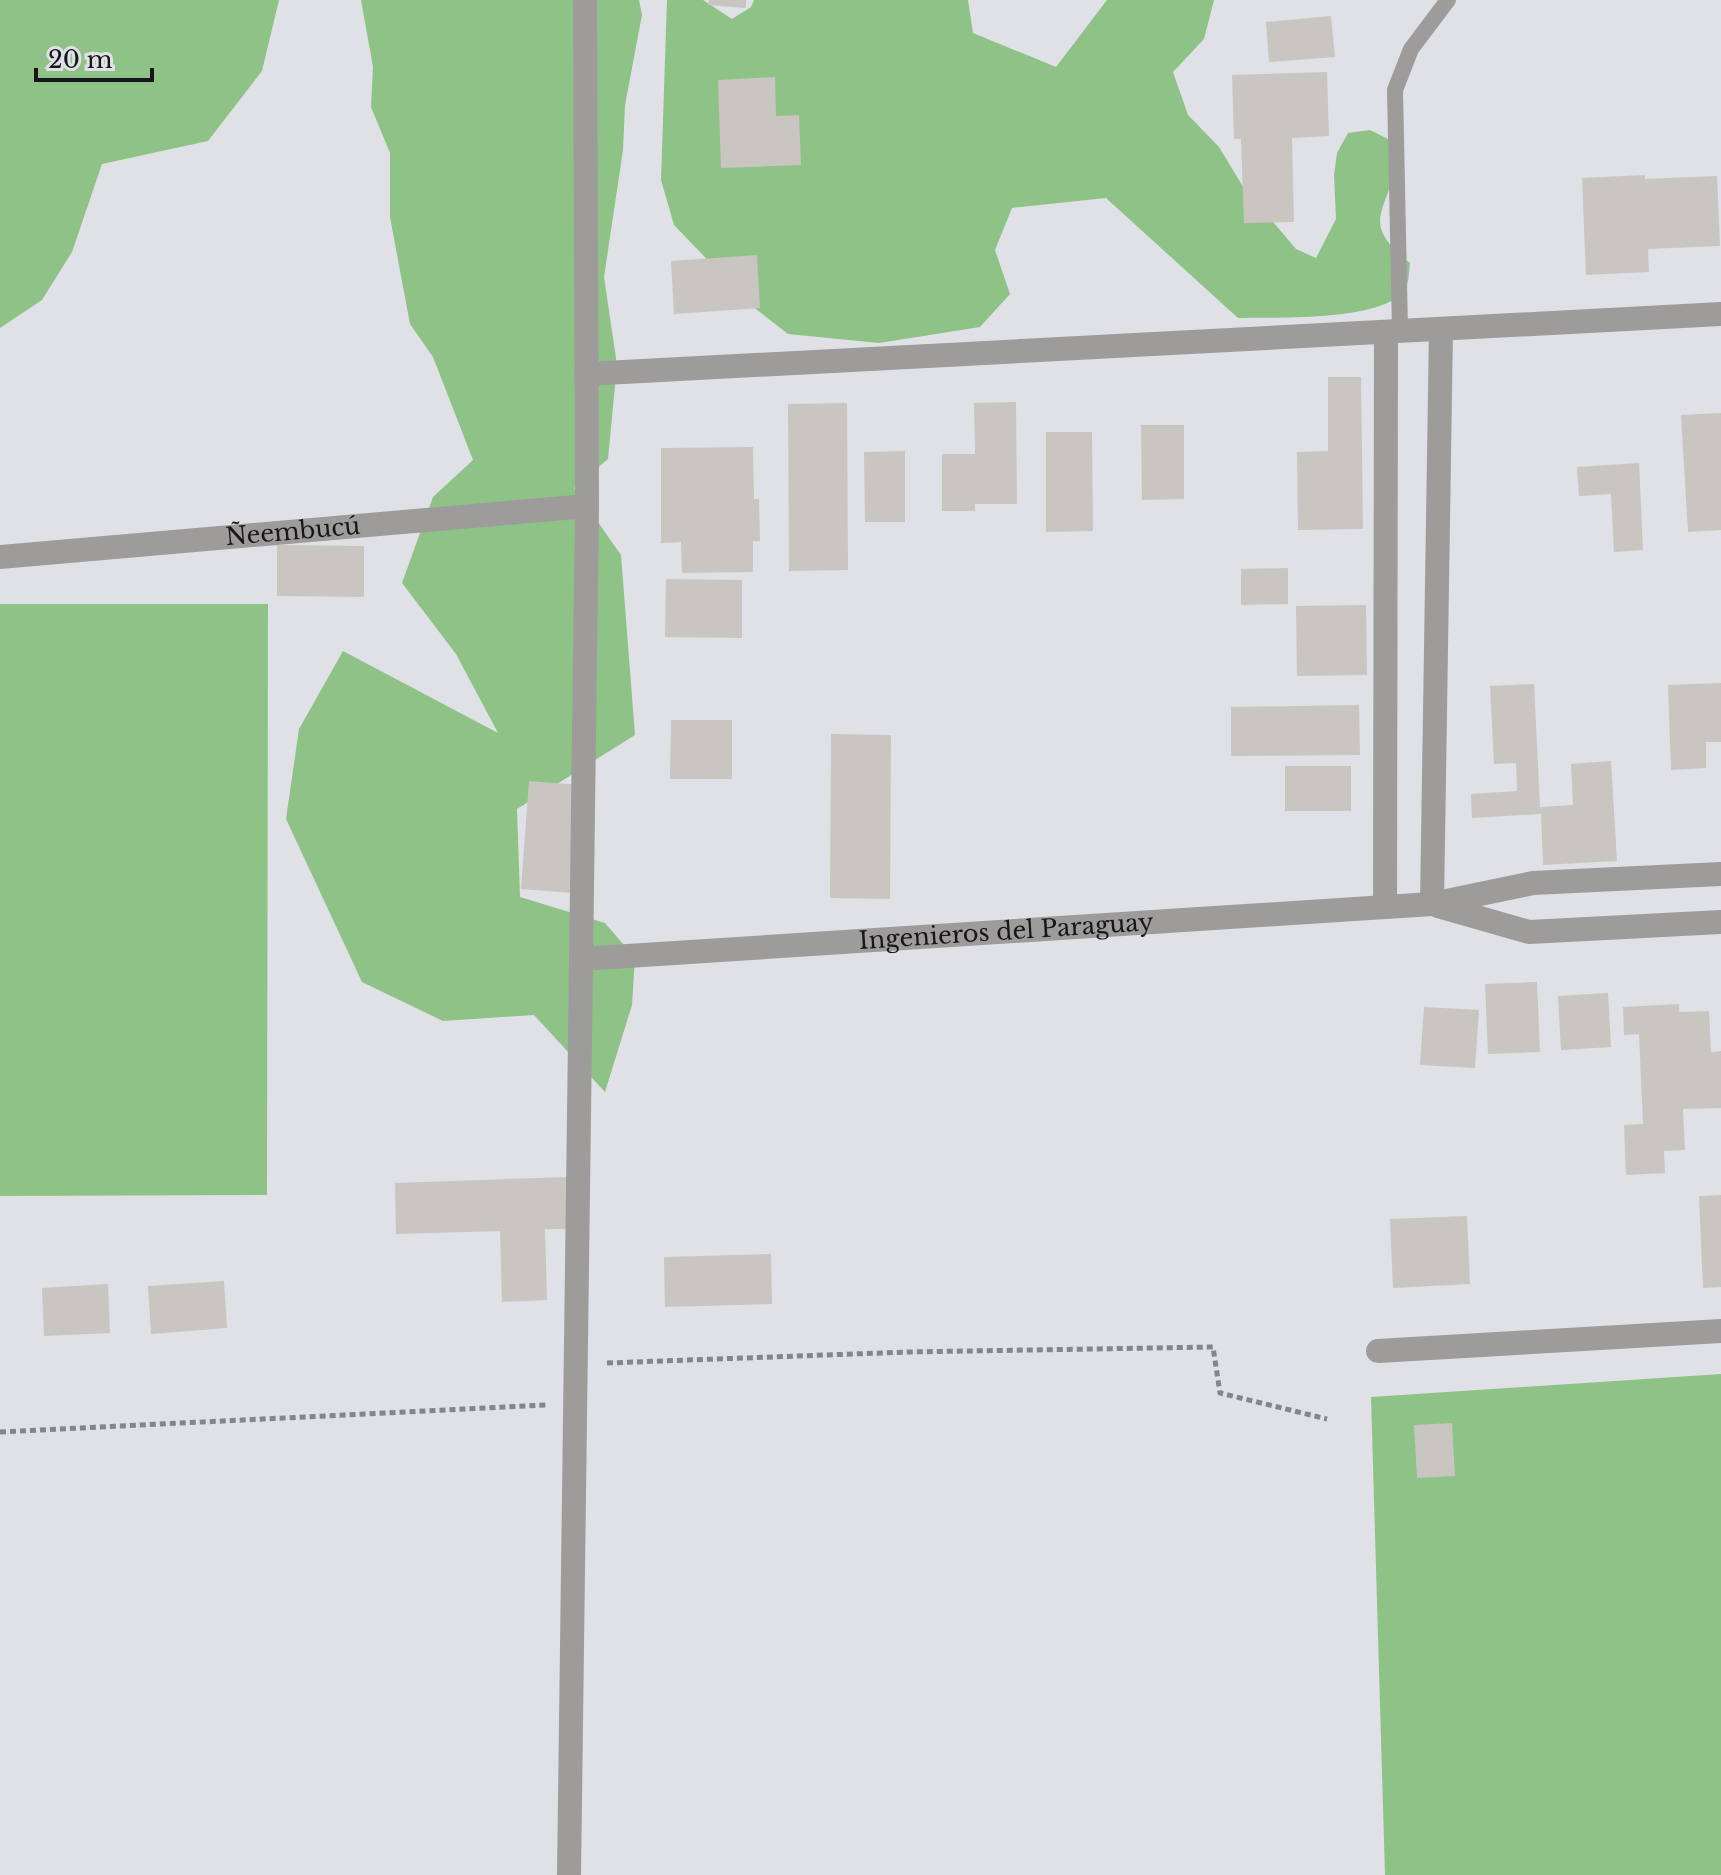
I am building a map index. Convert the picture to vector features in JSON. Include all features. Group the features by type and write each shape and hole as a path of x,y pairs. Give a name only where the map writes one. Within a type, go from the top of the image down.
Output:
{"street":[{"path":"569,1875 587,506 585,0"},
{"path":"586,374 1721,314"},
{"path":"1432,904 1441,329"},
{"path":"1385,907 1393,331"},
{"name":"Ñeembucú","path":"0,557 587,506"},
{"name":"Ingenieros del Paraguay","path":"581,959 1432,904 1533,883 1721,874"},
{"name":"Ingenieros del Paraguay","path":"1432,904 1529,932 1721,922"},
{"path":"1378,1351 1721,1331"}],"lane":[{"path":"1393,331 1395,90 1411,49 1448,0"}],"path":[{"path":"576,1364 908,1352 1213,1347 1220,1393 1327,1419"},
{"path":"0,1432 575,1404"}],"green space":[{"path":"0,0 279,0 262,71 208,141 102,164 72,252 42,300 0,328"},
{"path":"361,0 639,0 642,15 625,105 623,150 604,277 617,365 608,459 574,488 621,555 635,735 517,809 520,897 605,923 635,958 632,1005 605,1092 534,1015 443,1021 362,982 286,819 299,729 343,651 498,733 456,654 402,583 433,497 473,460 433,357 410,324 390,217 390,153 371,107 373,67"},
{"path":"667,0 703,0 732,19 751,7 754,0 968,0 973,33 1056,67 1107,0 1214,0 1204,39 1173,72 1188,115 1219,147 1242,185 1296,249 1316,258 1336,219 1334,175 1337,153 1348,133 1370,130 1390,140 1395,165 1380,217 1381,227 1394,249 1410,263 1406,288 1395,299 1354,312 1238,318 1106,198 1012,208 995,250 1010,294 980,327 879,343 788,334 752,306 674,225 661,180"},
{"path":"0,604 268,604 267,1195 0,1196"},
{"path":"1721,1374 1721,1875 1385,1875 1371,1397"}],"building":[{"path":"709,0 746,0 746,8 708,5"},
{"path":"1331,16 1335,57 1269,62 1266,22"},
{"path":"1327,72 1329,136 1292,138 1294,222 1244,223 1241,139 1234,139 1232,75"},
{"path":"775,77 776,116 799,115 801,165 721,168 718,80"},
{"path":"1645,175 1645,179 1717,176 1720,246 1648,249 1649,272 1586,275 1582,178"},
{"path":"757,255 760,308 674,314 671,261"},
{"path":"1328,377 1361,377 1363,529 1298,530 1297,452 1328,451"},
{"path":"1016,402 1017,504 975,504 975,511 942,511 942,454 975,454 974,403"},
{"path":"847,403 848,570 789,571 788,404"},
{"path":"1721,413 1721,530 1688,532 1681,415"},
{"path":"1141,425 1184,425 1184,499 1142,500"},
{"path":"1046,432 1092,432 1093,531 1046,532"},
{"path":"753,447 754,499 759,499 760,541 753,541 753,572 682,573 681,542 661,543 661,448"},
{"path":"905,451 905,522 865,522 864,452"},
{"path":"1639,463 1643,550 1614,552 1611,494 1579,496 1577,467"},
{"path":"277,545 364,546 364,597 277,596"},
{"path":"1288,568 1288,604 1241,605 1241,569"},
{"path":"666,579 742,580 742,638 665,637"},
{"path":"1366,605 1367,675 1297,676 1296,606"},
{"path":"1721,683 1721,742 1706,742 1706,768 1671,770 1668,685"},
{"path":"1534,684 1540,807 1573,805 1571,764 1611,761 1617,861 1543,865 1541,814 1472,818 1471,794 1517,791 1516,763 1494,764 1490,686"},
{"path":"1359,705 1360,755 1231,756 1231,707"},
{"path":"671,720 732,720 732,779 670,779"},
{"path":"831,734 891,735 890,899 830,898"},
{"path":"1285,766 1351,766 1351,811 1285,811"},
{"path":"529,781 581,785 573,893 521,889"},
{"path":"1537,982 1540,1052 1488,1054 1485,984"},
{"path":"1608,993 1611,1047 1561,1050 1558,996"},
{"path":"1679,1004 1679,1012 1709,1011 1711,1052 1721,1051 1721,1108 1683,1109 1685,1150 1664,1151 1665,1173 1626,1175 1624,1125 1643,1124 1639,1034 1624,1035 1623,1007"},
{"path":"1424,1007 1479,1010 1475,1068 1420,1065"},
{"path":"569,1177 570,1229 545,1229 547,1300 502,1302 500,1231 396,1234 395,1183"},
{"path":"1721,1195 1721,1287 1703,1288 1699,1196"},
{"path":"1467,1216 1470,1284 1393,1288 1390,1219"},
{"path":"771,1254 772,1304 665,1307 664,1257"},
{"path":"224,1281 227,1328 151,1334 148,1286"},
{"path":"108,1284 110,1333 44,1336 42,1288"},
{"path":"1452,1423 1455,1476 1417,1478 1414,1425"}]}
